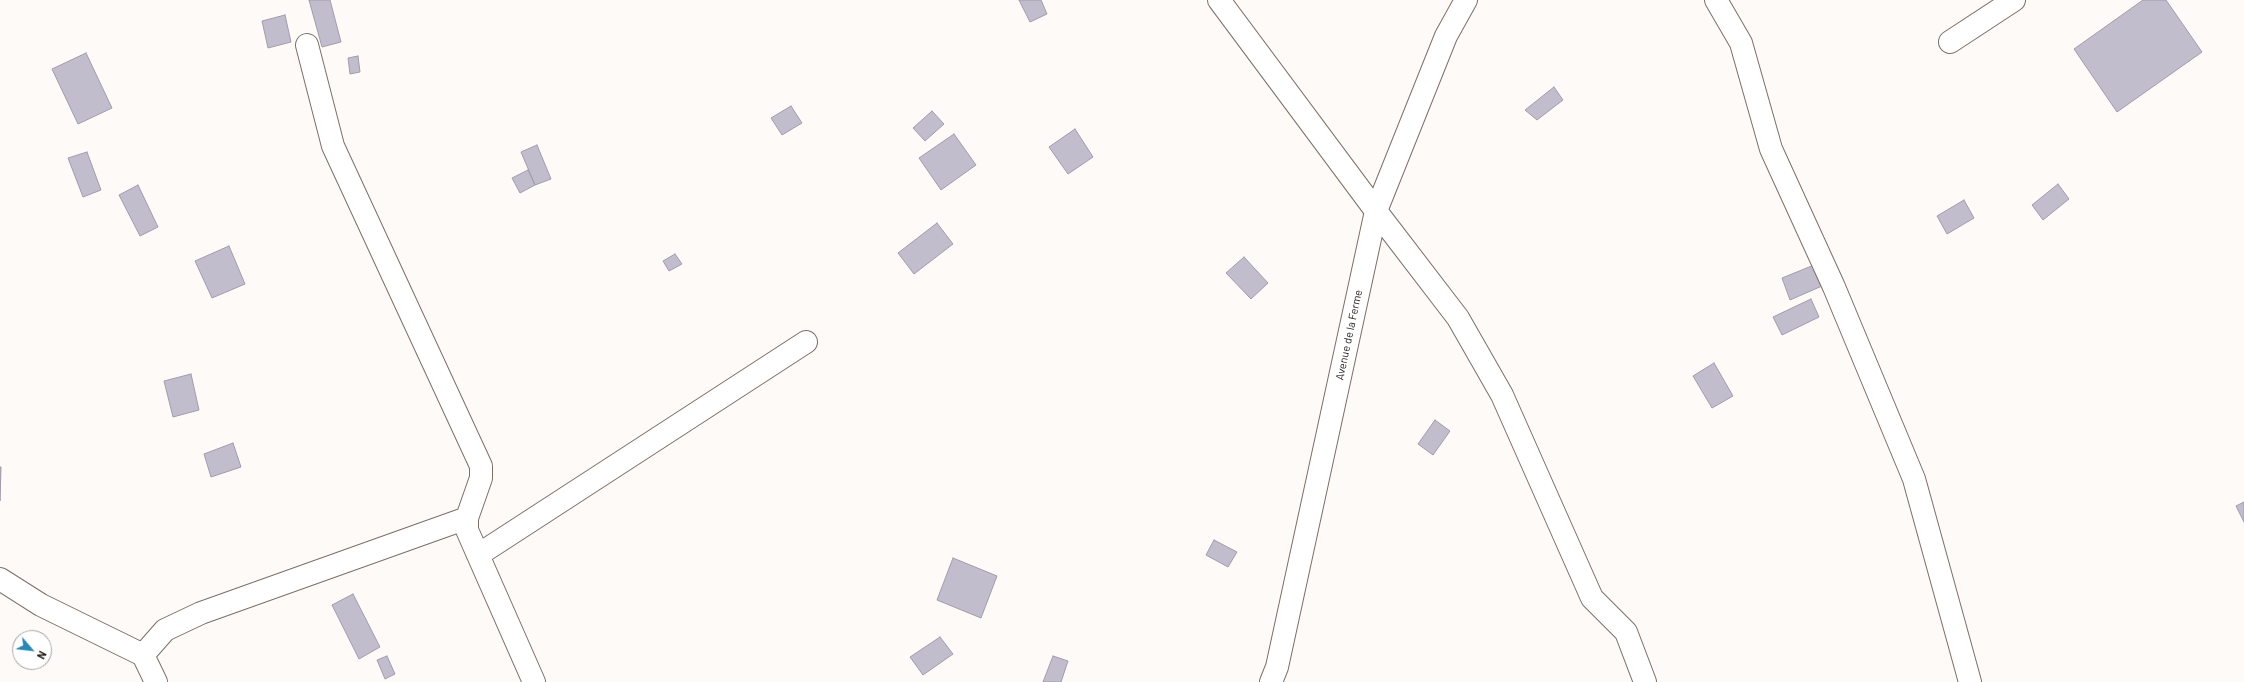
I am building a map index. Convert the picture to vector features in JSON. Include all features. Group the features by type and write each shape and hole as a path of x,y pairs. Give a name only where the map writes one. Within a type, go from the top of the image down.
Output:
{"street":[{"path":"1219,0 1462,324 1502,395 1592,598 1626,632 1645,682"},
{"name":"Avenue de la Ferme","path":"1272,682 1277,667 1376,211 1446,36 1466,0"},
{"path":"1716,0 1742,43 1771,149 1834,287 1914,479 1970,682"},
{"path":"1950,42 2014,0"},
{"path":"307,45 333,146 481,466 480,478 467,518 467,530 534,682"},
{"path":"478,555 806,342"},
{"path":"143,655 165,630 201,612 467,518"},
{"path":"0,579 41,605 143,655 156,682"}],"building":[{"path":"309,0 330,0 341,42 322,47"},
{"path":"1019,0 1041,0 1047,14 1030,22"},
{"path":"2143,0 2166,0 2202,52 2117,112 2074,49"},
{"path":"285,15 291,42 268,48 262,21"},
{"path":"86,53 112,108 78,124 52,69"},
{"path":"358,56 360,72 350,74 348,58"},
{"path":"1554,87 1563,100 1537,120 1525,110"},
{"path":"791,106 802,123 782,135 771,118"},
{"path":"932,111 944,124 925,141 913,128"},
{"path":"1075,129 1093,157 1068,174 1049,147"},
{"path":"954,134 976,165 941,190 919,158"},
{"path":"537,145 551,179 535,185 521,152"},
{"path":"87,152 101,190 83,197 68,158"},
{"path":"528,170 535,185 520,193 512,178"},
{"path":"2058,184 2069,199 2043,220 2032,205"},
{"path":"138,185 158,227 140,236 119,195"},
{"path":"1964,200 1974,218 1947,234 1937,216"},
{"path":"937,223 953,244 914,274 898,253"},
{"path":"229,246 245,284 212,298 195,261"},
{"path":"675,254 682,264 669,271 663,261"},
{"path":"1244,257 1268,283 1251,299 1226,273"},
{"path":"1814,265 1822,286 1790,300 1782,278"},
{"path":"1811,299 1819,317 1782,335 1773,317"},
{"path":"1714,363 1733,396 1712,408 1693,376"},
{"path":"191,374 199,410 173,417 164,381"},
{"path":"1435,420 1450,431 1433,455 1418,444"},
{"path":"233,443 241,467 211,477 204,454"},
{"path":"0,467 1,467 0,501"},
{"path":"2244,502 2244,522 2236,506"},
{"path":"1214,540 1237,552 1228,567 1206,555"},
{"path":"953,558 997,576 981,618 937,600"},
{"path":"353,594 380,647 359,659 332,605"},
{"path":"940,637 953,654 923,675 910,657"},
{"path":"387,656 395,674 385,679 377,660"},
{"path":"1053,656 1068,661 1061,682 1043,682"}]}
